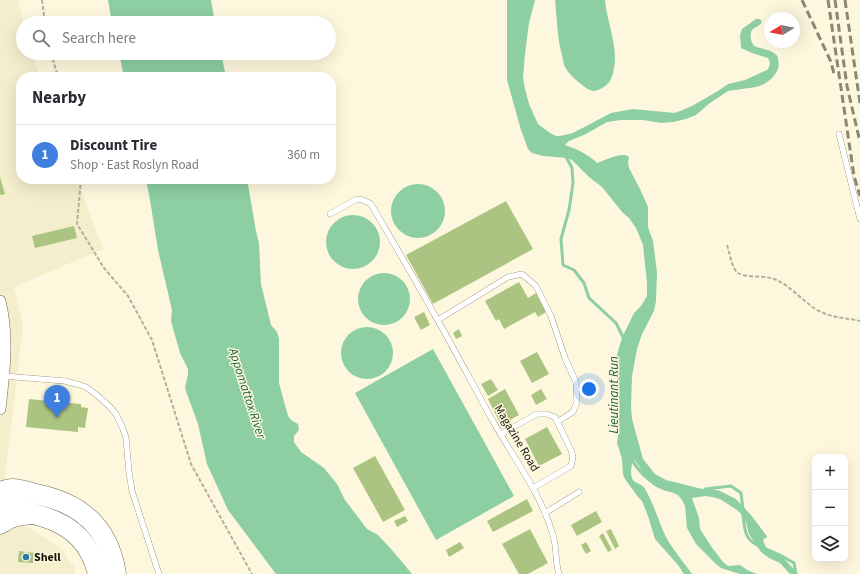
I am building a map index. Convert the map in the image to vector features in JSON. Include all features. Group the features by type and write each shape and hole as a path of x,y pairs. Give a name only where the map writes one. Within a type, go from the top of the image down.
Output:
{"highway":[{"path":"0,492 12,489 39,494 58,500 82,512 103,534 114,560 116,574"},
{"path":"0,504 59,522 71,529 89,548 98,574"},
{"path":"0,524 15,516 36,514"}],"street":[{"path":"0,301 4,322 5,342 0,409"}],"lane":[{"path":"838,134 860,219"},
{"name":"Magazine Road","path":"330,214 357,199 371,204 438,320 495,425 533,488 545,512 553,535 559,574"},
{"path":"438,320 508,277 522,274 536,286 551,316 576,382 577,402 573,412 557,422"},
{"path":"3,376 65,381 86,387 98,396 116,414 126,438 132,491 159,574"},
{"path":"501,434 537,414 546,414 555,417 571,450 573,457 571,466 533,488"},
{"path":"545,512 579,492"}],"path":[{"path":"42,0 44,16"},
{"path":"53,60 57,72"},
{"path":"81,184 77,224 104,268 128,296 152,340 191,464 252,574"},
{"path":"727,245 734,266 740,274 775,279 783,283 804,301 821,312 832,316 860,321"}],"shaded area":[{"path":"0,0 18,0 21,16 16,16 16,60 34,60 38,72 16,72 16,184 79,184 103,249 14,287 23,326 0,518"},
{"path":"0,518 29,528 60,548 75,568 75,574 0,574"}],"water":[{"path":"108,0 211,0 214,16 111,16"},
{"path":"507,0 535,0 529,23 523,77 529,104 538,124 556,136 573,133 611,113 633,109 675,113 692,106 728,84 745,80 767,70 770,63 768,58 741,48 740,35 742,29 756,19 760,19 762,22 751,32 752,43 754,46 770,51 776,55 778,57 779,64 773,77 761,86 728,91 696,115 686,119 661,123 643,120 621,120 607,122 586,134 569,141 565,145 582,152 597,163 612,157 621,155 628,156 629,168 648,207 648,227 653,241 657,273 656,301 654,311 642,334 637,349 632,376 631,407 632,419 643,459 655,474 666,480 702,489 720,491 736,499 751,515 766,535 767,537 763,540 768,550 781,555 798,574 790,574 780,563 761,552 749,534 746,522 737,510 720,499 706,496 692,498 699,518 700,529 722,561 728,566 740,565 757,574 740,574 721,568 696,544 687,528 685,506 678,495 649,481 633,459 631,476 633,480 645,489 668,540 692,574 684,574 655,539 642,501 625,479 623,474 622,459 617,443 618,436 613,412 617,380 616,361 618,351 622,338 634,313 641,306 647,296 643,245 636,228 629,218 623,213 602,187 589,177 572,160 567,158 543,156 532,153 528,149 507,80"},
{"path":"555,0 605,0 614,46 615,64 611,79 606,86 601,89 591,91 587,89 568,72 565,67 557,28"},
{"path":"120,60 222,60 225,72 123,72"},
{"name":"Appomattox River","path":"147,184 248,184 259,244 261,284 271,325 277,332 279,339 279,383 288,416 291,420 298,424 299,430 294,436 294,442 301,452 324,468 337,484 345,500 367,529 378,535 412,574 276,574 228,510 207,464 198,424 185,388 188,369 180,353 171,321 172,310 158,250"},
{"path":"418,184 428,186 437,192 443,201 445,211 443,221 437,230 428,236 418,238 408,236 399,230 393,221 391,211 393,201 399,192 408,186"},
{"path":"353,215 363,217 372,223 378,232 380,242 378,252 372,261 363,267 353,269 343,267 334,261 328,252 326,242 328,232 334,223 343,217"},
{"path":"379,273 389,273 403,280 410,294 410,304 403,318 389,325 379,325 369,321 362,314 358,304 358,294 362,284 369,277"},
{"path":"362,327 372,327 386,334 393,348 393,358 386,372 372,379 362,379 352,375 345,368 341,358 341,348 345,338 352,331"},
{"path":"433,349 514,496 436,540 355,393"}],"building":[{"path":"0,177 5,194 0,195"},
{"path":"506,201 533,249 433,304 406,255"},
{"path":"74,226 77,238 35,248 32,236"},
{"path":"519,282 528,298 536,293 546,312 538,317 535,312 504,329 499,319 496,321 485,301"},
{"path":"424,312 430,325 421,330 414,317"},
{"path":"459,329 462,336 456,339 453,333"},
{"path":"537,352 549,374 532,383 520,361"},
{"path":"491,379 498,390 488,396 481,384"},
{"path":"505,389 519,415 501,425 488,399"},
{"path":"541,389 547,399 536,405 531,395"},
{"path":"29,399 81,404 81,407 88,408 85,428 78,427 78,432 26,427"},
{"path":"547,427 562,454 539,466 525,439"},
{"path":"375,456 405,510 383,522 353,468"},
{"path":"527,499 533,511 493,532 487,521"},
{"path":"596,511 602,522 577,536 571,525"},
{"path":"405,516 408,521 397,527 394,521"},
{"path":"530,529 548,563 528,574 519,574 502,544"},
{"path":"611,529 619,546 615,549 606,531"},
{"path":"603,533 612,550 608,552 599,536"},
{"path":"460,542 464,548 449,557 446,550"},
{"path":"586,542 591,551 586,554 581,545"},
{"name":"Shell","path":"19,551 34,553 33,563 18,562"}],"waterway":[{"name":"Lieutinant Run","path":"565,155 572,168 573,183 569,210 561,239 563,265 574,270 584,283 589,298 616,323 624,339"},
{"name":"Lieutinant Run","path":"631,458 638,468 653,483 659,487 670,490"},
{"name":"Lieutinant Run","path":"705,489 731,486 741,493 743,509"},
{"name":"Lieutinant Run","path":"743,515 746,534 750,540 759,546"},
{"name":"Lieutinant Run","path":"764,548 794,563 796,574"}],"railway":[{"path":"802,0 831,62 834,74"},
{"path":"828,0 854,176 860,196"},
{"path":"835,0 847,86 860,142"},
{"path":"845,0 860,103"}],"place":[{"name":"Discount Tire","path":"57,418"},
{"name":"Shell","path":"26,557"}]}
